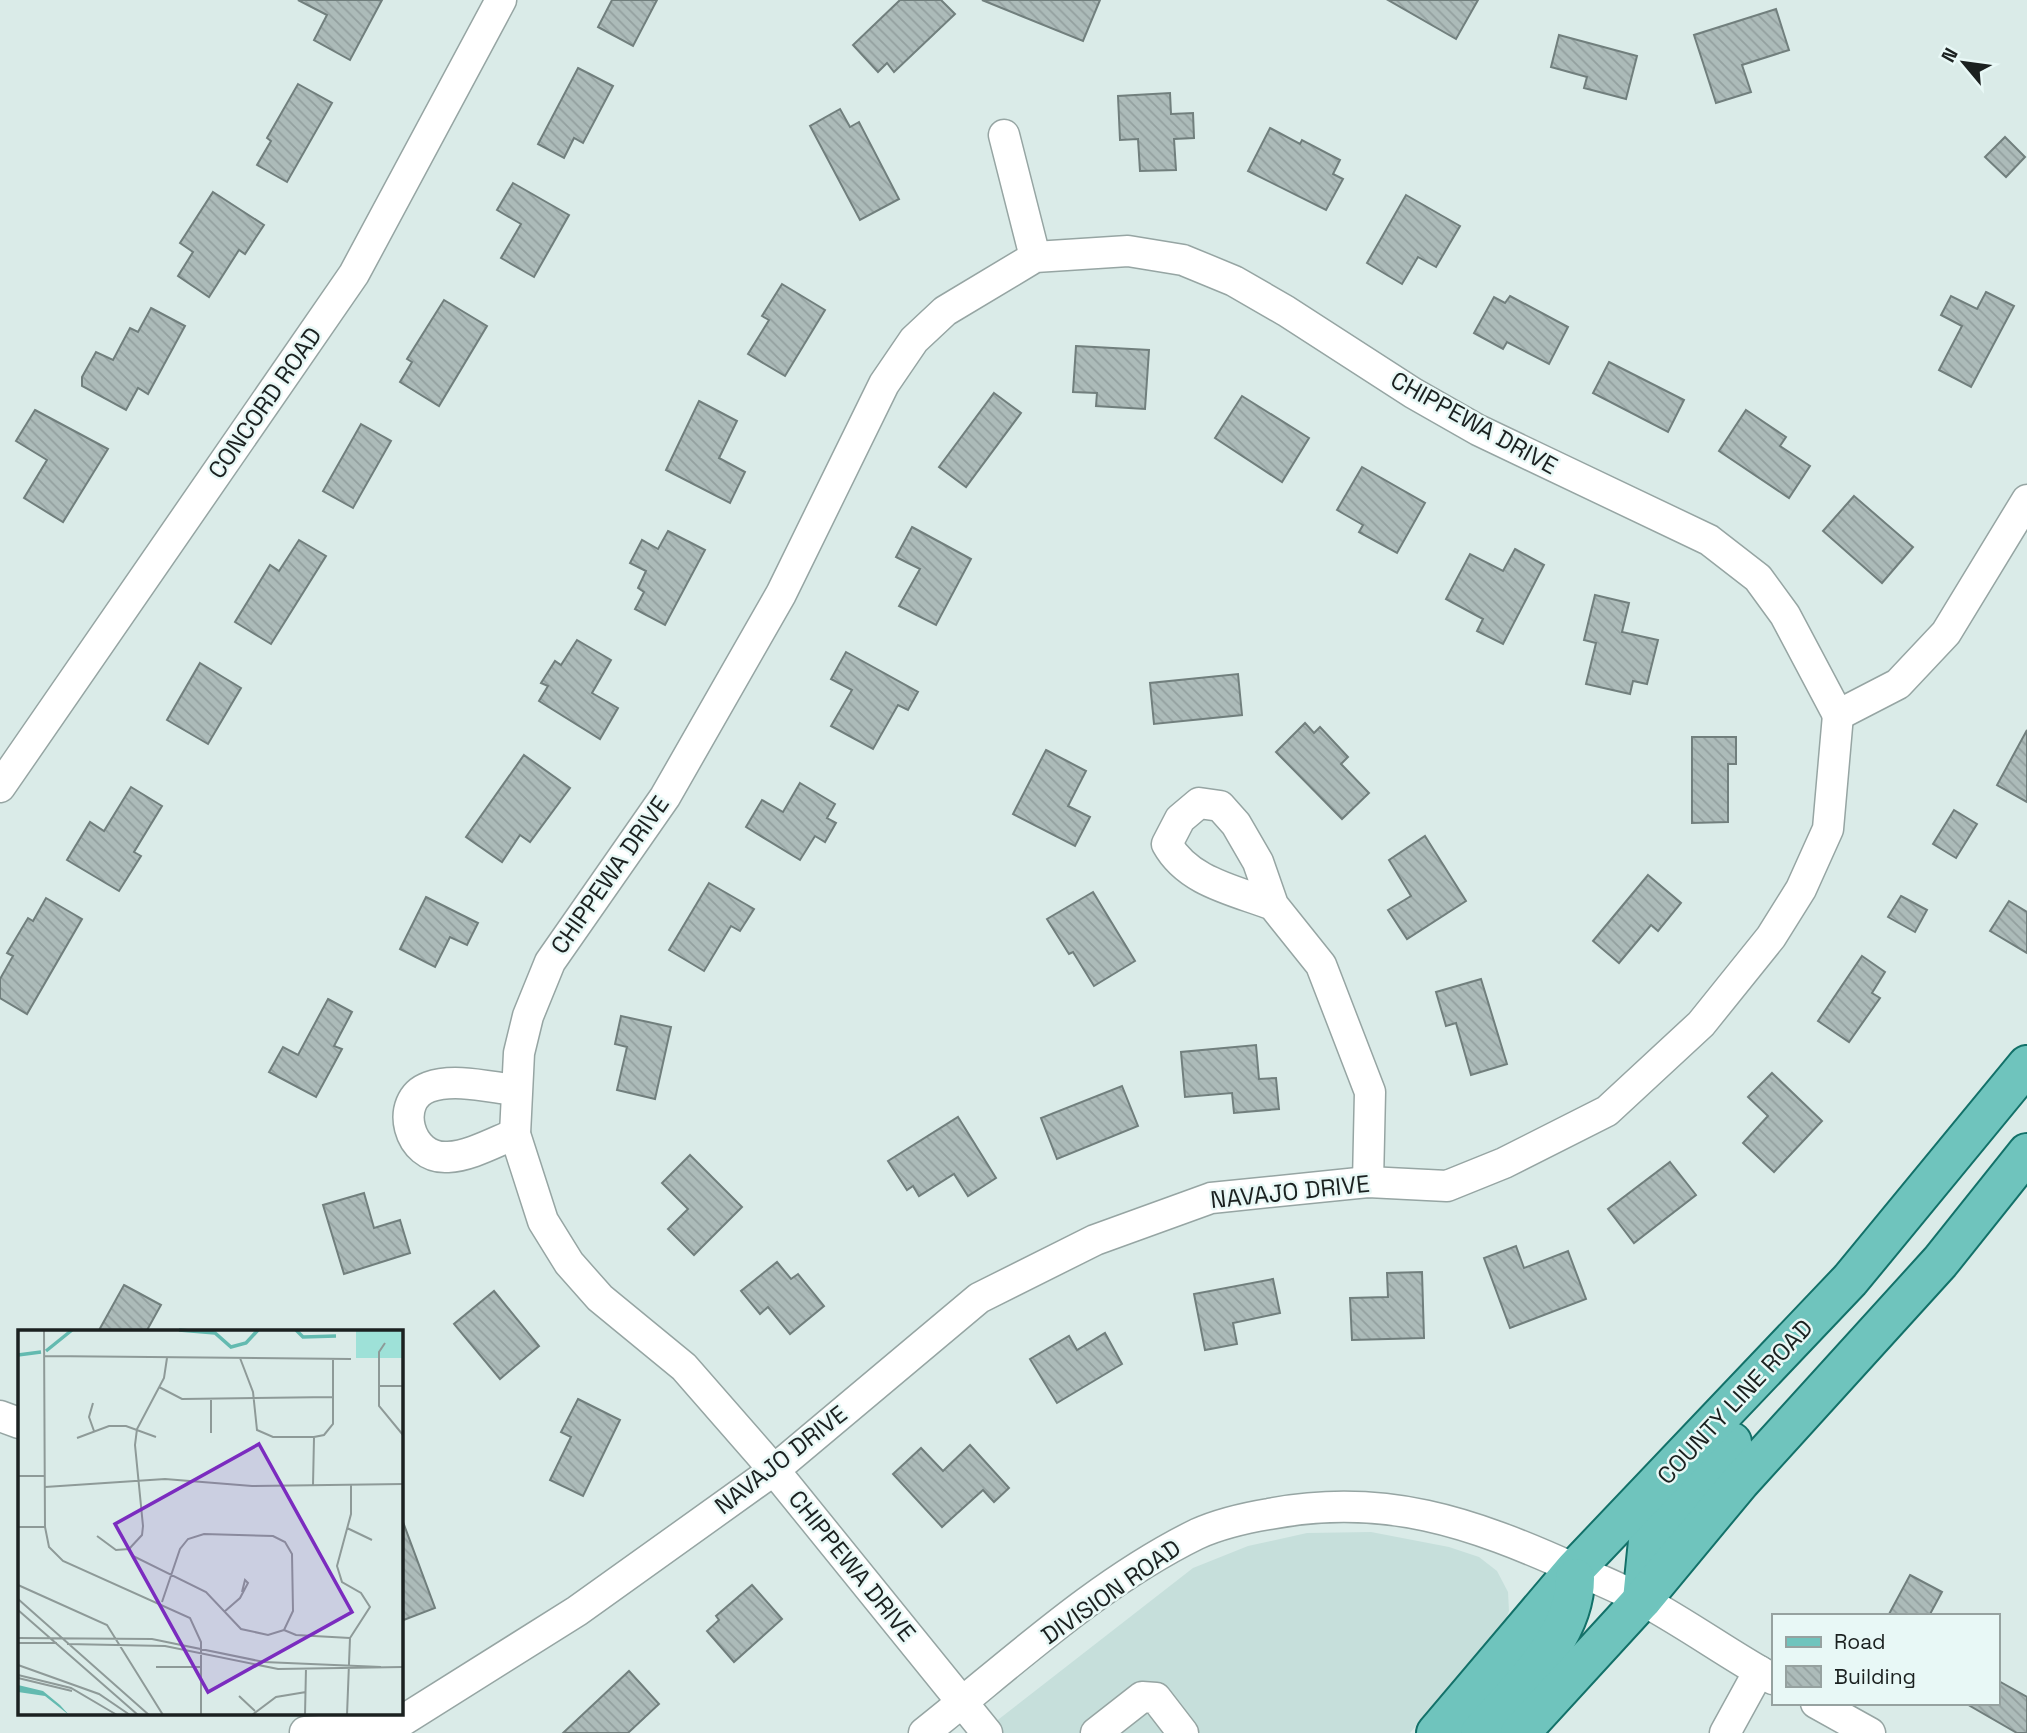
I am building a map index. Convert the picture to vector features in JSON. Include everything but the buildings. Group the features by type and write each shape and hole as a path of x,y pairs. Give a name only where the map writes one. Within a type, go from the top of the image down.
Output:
{"main road":[{"name":"COUNTY LINE ROAD","path":"1436,1733 1576,1569 1850,1280 2027,1065"},
{"path":"1520,1733 1642,1600 1740,1482 1940,1262 2027,1153"},
{"path":"1949,1160 1990,1198"},
{"path":"1642,1600 1648,1541 1670,1511 1788,1375 1850,1280"},
{"path":"1480,1733 1543,1658 1567,1619 1575,1595 1576,1569"}],"street":[{"name":"CONCORD ROAD","path":"0,787 354,274 501,0"},
{"path":"1004,135 1035,257"},
{"name":"CHIPPEWA DRIVE","path":"986,1733 775,1469 684,1367 600,1298 569,1264 543,1221 515,1134 515,1090 528,1016 550,962 665,797 780,594 884,384 914,340 945,311 1035,257 1128,251 1183,260 1222,276 1286,311 1413,393 1478,430 1709,540 1758,578 1778,606 1838,715"},
{"path":"1838,715 1898,684 1946,633 2027,500"},
{"name":"NAVAJO DRIVE","path":"304,1726 394,1726 577,1611 775,1469 979,1298 1095,1240 1212,1198 1368,1182 1447,1186 1504,1163 1607,1111 1701,1024 1771,937 1801,889 1828,829 1838,715"},
{"path":"1273,905 1321,965 1370,1092 1368,1182"},
{"path":"515,1090 443,1084 425,1088 412,1103 408,1122 418,1147 432,1155 449,1157 515,1134"},
{"path":"0,1416 18,1423"},
{"name":"DIVISION ROAD","path":"924,1733 1144,1563 1200,1533 1251,1517 1313,1505 1356,1505 1437,1516 1526,1546 1642,1600 1766,1675"},
{"path":"1725,1733 1766,1675"},
{"path":"1096,1733 1142,1697 1156,1698 1183,1733"},
{"path":"1820,1705 1870,1733"}],"shaded area":[{"path":"1371,1532 1449,1547 1479,1557 1497,1571 1508,1592 1509,1611 1504,1624 1410,1733 981,1733 1193,1568 1248,1546 1307,1533"}]}
